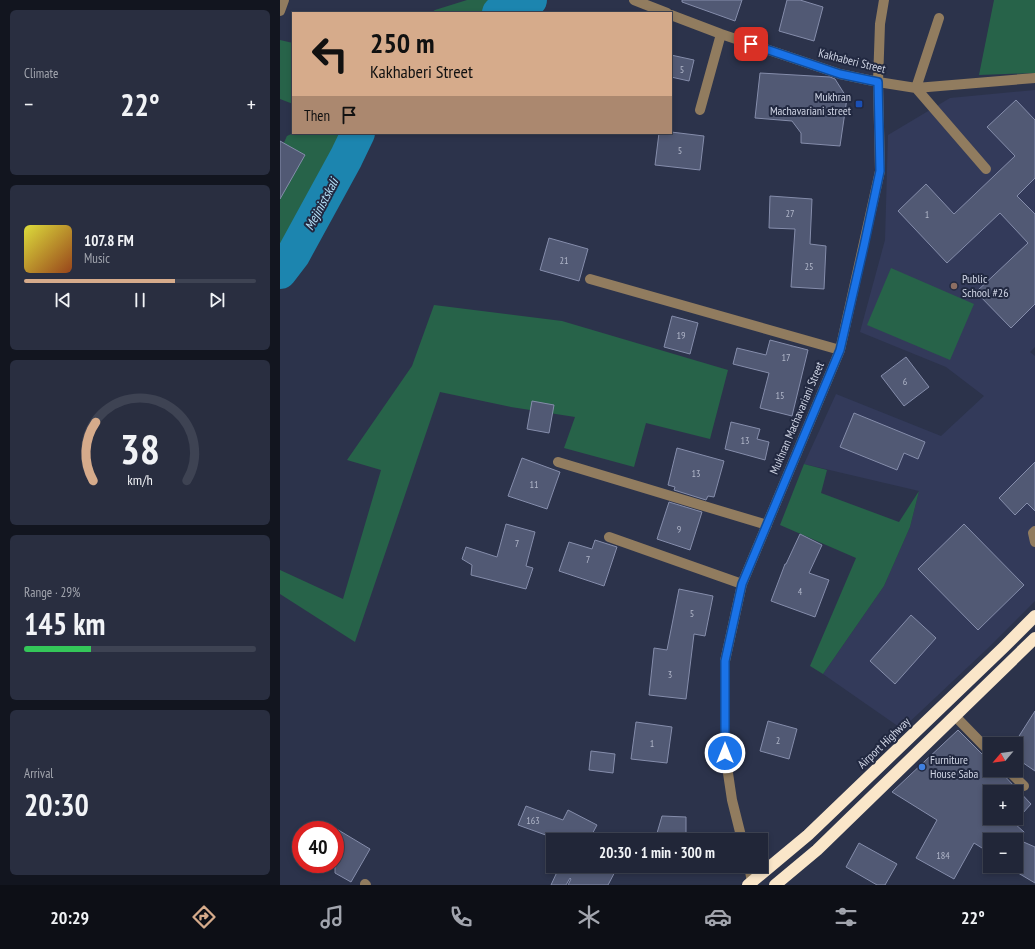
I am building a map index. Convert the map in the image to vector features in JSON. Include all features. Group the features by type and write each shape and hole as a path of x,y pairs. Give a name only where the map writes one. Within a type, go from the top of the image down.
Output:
{"highway":[{"name":"Airport Highway","path":"750,883 808,835 1035,616"},
{"path":"775,885 817,850 1035,638"}],"street":[{"path":"280,11 284,0"},
{"path":"634,0 664,12"},
{"name":"Mukhran Machavariani Street","path":"740,833 732,800 725,753 725,661 742,584 840,350 880,171 878,82 880,24 884,0"},
{"name":"Kakhaberi Street","path":"672,14 721,34 840,74 878,82 916,88 1035,78"},
{"path":"939,18 916,88 986,169"},
{"path":"700,110 721,34"},
{"path":"590,279 840,350"},
{"path":"558,462 767,525"},
{"path":"1035,531 1033,533 1035,542"},
{"path":"609,536 742,584"},
{"path":"955,716 983,745"},
{"path":"1015,777 1024,786"},
{"path":"749,873 750,883"}],"shaded area":[{"path":"1035,90 1035,347 1030,352 1035,356 1035,601 988,648 902,729 823,674 884,586 910,527 919,491 804,464 836,394 941,436 984,396 946,367 860,332 885,240 888,135 950,98"}],"green space":[{"path":"467,0 530,0 501,12 432,12"},
{"path":"994,0 1035,0 1035,73 979,75"},
{"path":"280,40 292,43 292,104 280,99"},
{"path":"292,134 358,134 293,255 282,270 280,268 280,151 287,136"},
{"path":"891,268 974,304 950,360 867,325"},
{"path":"434,305 562,321 728,370 710,439 646,423 634,467 564,448 575,417 511,407 440,392 355,642 280,594 280,570 343,599 381,470 347,460 412,366"},
{"path":"804,464 827,470 821,493 899,522 919,491 910,527 884,586 823,674 810,666 856,558 780,525"}],"building":[{"path":"682,0 742,0 735,21 682,2"},
{"path":"787,0 800,0 823,7 814,41 779,31"},
{"path":"672,55 694,60 689,81 672,77"},
{"path":"760,73 830,77 835,79 847,98 840,146 801,143 801,133 792,121 755,118"},
{"path":"1016,100 1035,120 1035,178 1017,196 1035,214 1035,304 1011,328 976,292 1028,243 1000,213 947,263 898,211 926,184 954,214 1015,156 987,127"},
{"path":"672,132 704,136 700,170 655,165 659,134 672,134"},
{"path":"280,141 305,155 280,199"},
{"path":"770,196 812,199 810,244 826,246 824,289 791,287 795,229 769,228"},
{"path":"549,238 588,249 579,281 540,270"},
{"path":"672,316 698,323 690,354 664,347"},
{"path":"770,340 808,350 792,416 760,408 769,373 733,364 737,348 766,355"},
{"path":"906,357 929,387 904,406 881,376"},
{"path":"532,401 554,405 549,433 527,429"},
{"path":"854,413 925,442 918,459 904,453 897,470 840,447"},
{"path":"731,422 760,429 757,439 769,442 765,460 725,449"},
{"path":"677,448 724,461 714,497 708,496 706,500 674,490 675,487 668,485"},
{"path":"522,458 560,472 547,509 508,496"},
{"path":"1035,462 1035,511 1027,503 1015,515 999,498"},
{"path":"669,502 702,512 690,550 657,539"},
{"path":"506,524 535,532 526,566 533,568 526,589 471,575 472,565 462,559 466,547 497,557"},
{"path":"964,524 1024,585 978,630 918,569"},
{"path":"800,534 822,545 809,573 829,580 815,617 771,601 785,564"},
{"path":"595,540 617,547 604,586 559,571 569,542 592,549"},
{"path":"679,589 713,596 705,636 694,634 686,699 649,695 654,648 667,650"},
{"path":"911,615 936,638 895,684 870,661"},
{"path":"1035,711 1035,771 1023,763 1023,737 1018,737"},
{"path":"768,721 797,729 789,759 760,751"},
{"path":"636,722 672,727 667,763 631,759"},
{"path":"958,730 983,755 983,777 1006,777 1013,785 983,785 983,825 1016,825 1024,832 1023,834 983,833 983,849 974,843 954,879 916,858 937,820 892,792"},
{"path":"591,751 615,754 613,773 589,770"},
{"path":"1023,796 1031,804 1023,813"},
{"path":"526,806 563,820 568,810 597,825 593,833 546,833 546,835 518,825"},
{"path":"662,816 686,817 686,833 657,833"},
{"path":"344,833 370,849 351,882 335,873 344,873"},
{"path":"1023,842 1035,847 1035,883 1018,873 1023,873"},
{"path":"859,843 897,864 885,885 877,885 846,867"},
{"path":"557,873 614,873 608,885 568,885 571,879 570,878 566,885 551,885"}],"waterway":[{"name":"Mejinistskali","path":"501,12 530,0"},
{"name":"Mejinistskali","path":"280,272 293,255 358,134"}],"place":[{"name":"Mukhran Machavariani street","path":"859,104"},
{"name":"Public School #26","path":"954,286"},
{"name":"Furniture House Saba","path":"922,767"}],"route":[{"path":"725,753 725,661 742,584 840,350 880,171 878,82 840,74 751,44"}]}
